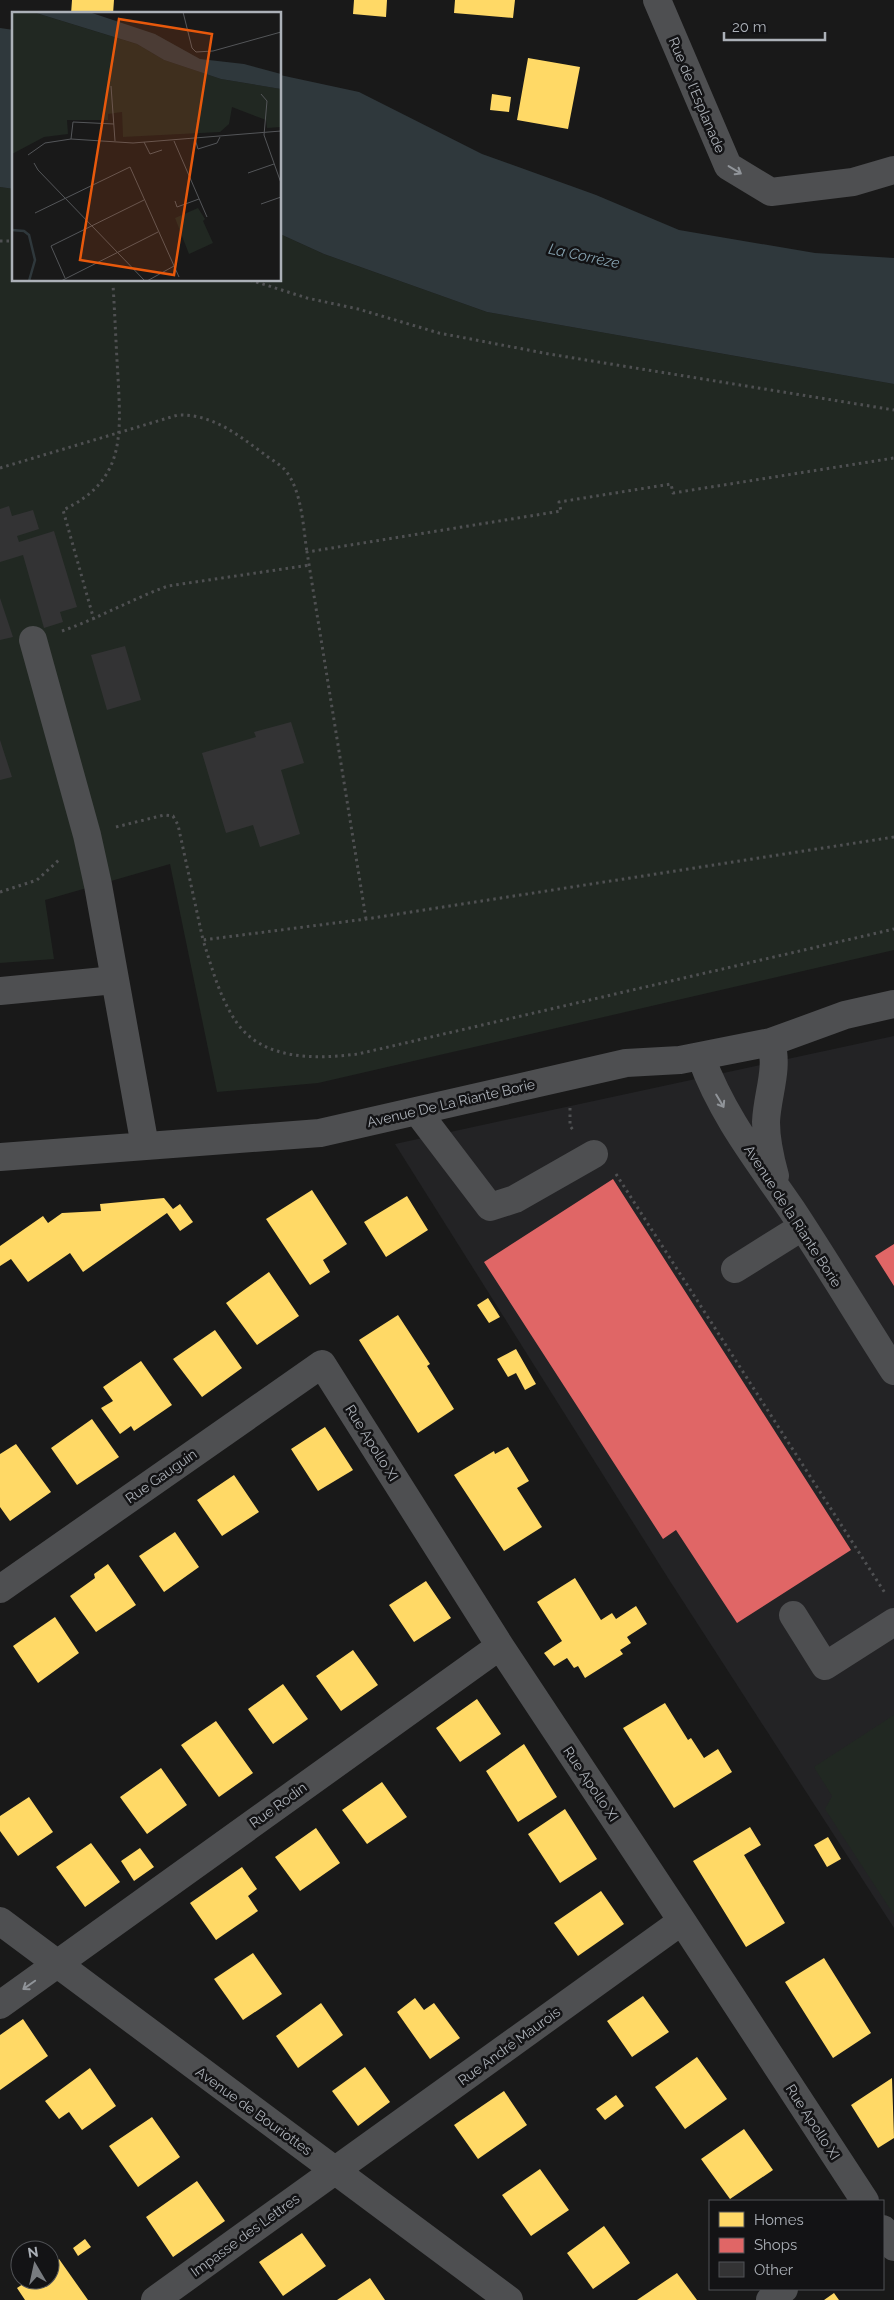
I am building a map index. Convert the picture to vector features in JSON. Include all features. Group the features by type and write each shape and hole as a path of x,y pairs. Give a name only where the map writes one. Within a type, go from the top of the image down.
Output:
{"street":[{"name":"Rue de l'Esplanade","path":"657,0 728,166 771,192 854,182 894,170"},
{"path":"33,640 87,835 145,1146"},
{"path":"0,990 115,980"},
{"name":"Avenue De La Riante Borie","path":"0,1157 320,1133 626,1063 680,1060 772,1042 836,1018 891,1010"},
{"path":"772,1042 775,1056 767,1131 768,1151 779,1192"},
{"name":"Avenue de la Riante Borie","path":"700,1057 712,1089 737,1130 802,1226 894,1371"},
{"path":"417,1111 490,1207 515,1199 594,1154"},
{"path":"735,1269 802,1226"},
{"name":"Rue Gauguin","path":"0,1588 322,1364"},
{"name":"Rue Apollo XI","path":"322,1364 500,1646 863,2200"},
{"path":"793,1615 825,1666 891,1610"},
{"name":"Rue Rodin","path":"0,2005 500,1646"},
{"name":"Avenue de Bouriottes","path":"0,1921 509,2300"},
{"name":"Rue André Maurois","path":"335,2171 682,1921"},
{"name":"Impasse des Lettres","path":"155,2300 335,2171"},
{"path":"884,2231 894,2247"},
{"path":"770,2300 783,2290"}],"path":[{"path":"253,281 307,298 358,309 440,333 549,354 894,410"},
{"path":"94,620 63,510 91,494 106,476 114,461 121,432 114,285"},
{"path":"0,468 178,415 195,415 209,419 235,432 285,470 295,490 308,552 366,918"},
{"path":"308,552 561,511 559,502 672,484 673,493 894,458"},
{"path":"33,640 94,620 146,594 168,586 310,565"},
{"path":"894,837 366,918 203,940 219,989 237,1023 252,1037 288,1055 308,1057 358,1054 894,929"},
{"path":"594,1154 618,1176 891,1610"}],"shaded area":[{"path":"0,187 12,189 12,281 281,281 281,234 324,254 487,312 894,384 894,950 318,1083 217,1092 170,864 45,900 54,959 0,963"},
{"path":"894,1036 894,1928 668,1578 395,1144"},
{"path":"894,1715 894,1915 825,1809 832,1796 814,1767"}],"water":[{"path":"0,28 12,30 12,189 0,187"},
{"name":"La Corrèze","path":"281,75 359,92 482,154 596,195 679,230 815,253 894,258 894,384 487,312 324,254 281,234"}],"building: Homes":[{"path":"72,0 114,0 113,12 71,12"},
{"path":"354,0 387,0 386,17 353,14"},
{"path":"455,0 515,0 513,18 454,13"},
{"path":"528,58 580,67 568,129 517,120"},
{"path":"492,94 511,97 509,112 490,110"},
{"path":"312,1190 347,1244 323,1260 330,1272 310,1285 266,1219"},
{"path":"407,1196 428,1230 386,1257 364,1222"},
{"path":"164,1198 173,1209 180,1204 193,1222 180,1231 167,1213 83,1272 70,1253 28,1282 11,1259 0,1266 0,1246 43,1216 48,1223 62,1213 101,1211 100,1204"},
{"path":"269,1272 299,1316 257,1345 226,1303"},
{"path":"488,1298 500,1317 489,1323 477,1305"},
{"path":"398,1315 430,1364 427,1366 454,1409 418,1433 359,1340"},
{"path":"215,1330 242,1368 202,1397 173,1359"},
{"path":"516,1349 536,1384 525,1390 516,1373 508,1377 497,1359"},
{"path":"141,1361 172,1405 134,1431 131,1426 120,1434 101,1408 113,1401 103,1387"},
{"path":"92,1419 119,1457 77,1485 51,1448"},
{"path":"325,1427 353,1470 318,1491 291,1449"},
{"path":"16,1444 51,1492 10,1521 0,1507 0,1454"},
{"path":"508,1447 529,1481 517,1488 542,1527 504,1551 454,1475 494,1451 495,1454"},
{"path":"234,1475 259,1512 222,1536 197,1500"},
{"path":"175,1532 199,1567 164,1592 139,1556"},
{"path":"108,1564 136,1605 96,1632 70,1596 95,1578 94,1574"},
{"path":"575,1578 601,1620 612,1613 616,1619 636,1606 647,1624 627,1637 631,1643 620,1650 623,1654 585,1678 578,1666 574,1668 567,1658 554,1666 544,1653 562,1641 537,1602"},
{"path":"426,1581 451,1618 414,1642 389,1605"},
{"path":"55,1617 79,1653 38,1683 13,1646"},
{"path":"353,1650 378,1685 341,1711 316,1676"},
{"path":"283,1684 308,1719 273,1744 248,1709"},
{"path":"477,1699 501,1734 460,1762 436,1728"},
{"path":"665,1703 688,1740 691,1738 704,1758 718,1749 732,1772 674,1808 623,1728"},
{"path":"216,1721 253,1773 219,1797 181,1745"},
{"path":"524,1744 557,1797 518,1822 486,1771"},
{"path":"161,1768 187,1805 147,1834 120,1797"},
{"path":"382,1782 407,1817 367,1844 342,1810"},
{"path":"29,1797 53,1832 18,1856 0,1831 0,1816"},
{"path":"565,1809 597,1859 560,1883 528,1834"},
{"path":"750,1827 761,1845 744,1855 785,1923 746,1947 693,1861"},
{"path":"316,1828 340,1863 300,1891 275,1857"},
{"path":"828,1837 841,1859 827,1867 814,1845"},
{"path":"91,1843 120,1882 85,1907 56,1867"},
{"path":"140,1848 154,1867 134,1881 121,1861"},
{"path":"242,1867 257,1889 248,1896 258,1911 216,1940 190,1903"},
{"path":"601,1891 624,1924 578,1956 554,1923"},
{"path":"253,1953 282,1994 243,2020 214,1979"},
{"path":"824,1958 871,2033 833,2058 785,1982"},
{"path":"643,1996 669,2032 632,2057 607,2021"},
{"path":"415,1998 424,2010 434,2003 460,2038 430,2059 397,2012"},
{"path":"321,2003 343,2035 298,2068 276,2036"},
{"path":"23,2019 48,2056 0,2090 0,2035"},
{"path":"697,2057 727,2099 685,2129 655,2087"},
{"path":"365,2067 390,2102 358,2126 332,2091"},
{"path":"90,2068 116,2106 82,2130 69,2112 59,2119 45,2101"},
{"path":"892,2078 894,2138 878,2148 851,2105"},
{"path":"504,2091 527,2125 478,2159 454,2125"},
{"path":"616,2095 624,2106 605,2120 596,2109"},
{"path":"152,2117 180,2157 138,2187 109,2146"},
{"path":"744,2129 773,2170 730,2199 701,2159"},
{"path":"540,2169 569,2210 531,2236 502,2195"},
{"path":"197,2181 225,2221 173,2257 146,2217"},
{"path":"604,2226 630,2263 593,2289 567,2253"},
{"path":"302,2233 326,2266 283,2296 259,2262"},
{"path":"85,2239 91,2247 78,2256 73,2248"},
{"path":"60,2260 88,2300 25,2300 18,2290 60,2290"},
{"path":"677,2273 697,2300 637,2300"},
{"path":"370,2278 385,2300 337,2300"},
{"path":"834,2293 839,2300 824,2300"}],"building: Shops":[{"path":"613,1179 851,1550 737,1623 676,1530 663,1539 484,1262"},
{"path":"894,1244 894,1286 875,1256"}],"building: Other":[{"path":"9,506 12,516 33,510 39,529 17,536 19,542 54,531 77,607 60,612 63,622 44,628 23,555 0,562 0,509"},
{"path":"0,598 13,637 0,640"},
{"path":"125,646 141,700 107,710 91,655"},
{"path":"291,722 304,763 281,770 300,834 260,847 253,825 226,833 202,753 256,737 254,732"},
{"path":"0,740 12,777 0,780"}]}
